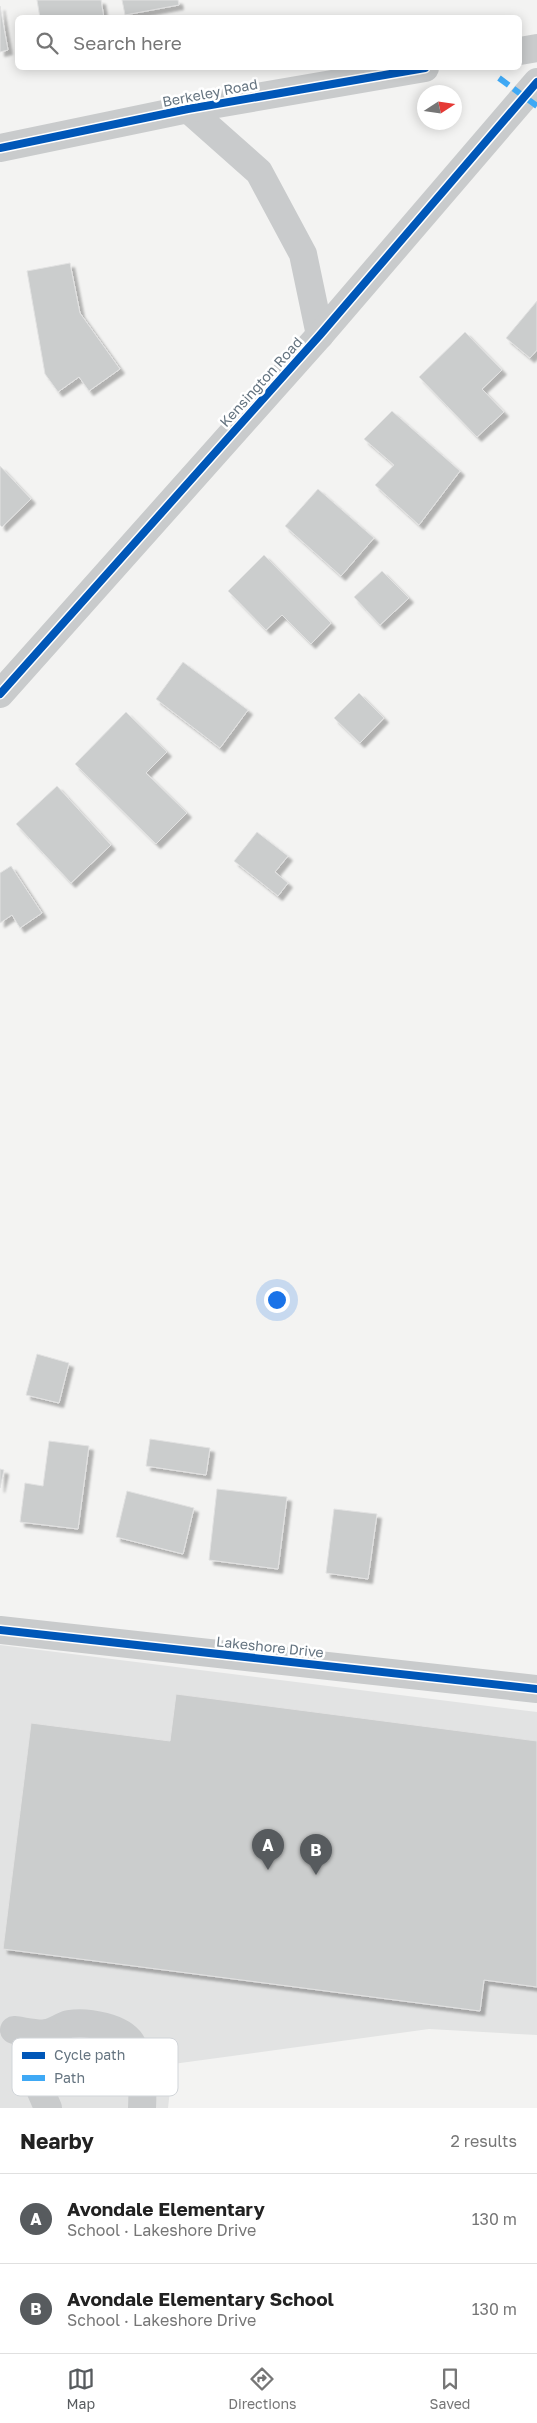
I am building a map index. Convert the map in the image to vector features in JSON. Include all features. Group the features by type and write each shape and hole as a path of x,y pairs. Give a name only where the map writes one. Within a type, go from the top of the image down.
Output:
{"street":[{"path":"522,51 537,48"},
{"name":"Berkeley Road","path":"0,148 188,109 412,70"},
{"name":"Kensington Road","path":"0,694 320,335 537,82"},
{"name":"Berkeley Road","path":"188,109 260,172 303,254 320,335"},
{"name":"Lakeshore Drive","path":"0,1630 537,1689"},
{"path":"14,2030 47,2034 68,2024 90,2023 112,2029 126,2038"},
{"path":"45,2038 47,2034"},
{"path":"43,2096 48,2108"}],"shaded area":[{"path":"0,1645 537,1712 537,2035 429,2029 178,2063 178,2038 12,2038 12,2096 169,2096 168,2108 0,2108"}],"building":[{"path":"37,0 101,0 104,15 40,15"},
{"path":"122,0 178,0 179,5 125,15"},
{"path":"0,6 8,50 0,52"},
{"path":"70,263 80,313 120,369 89,391 79,377 58,392 45,374 27,271"},
{"path":"537,301 537,350 530,358 506,338"},
{"path":"465,332 502,370 482,389 504,412 477,437 419,377"},
{"path":"392,411 460,471 419,525 375,485 394,465 364,439"},
{"path":"0,466 31,499 2,527 0,525"},
{"path":"318,489 374,538 341,576 285,526"},
{"path":"264,555 331,623 311,644 282,615 266,630 228,591"},
{"path":"382,571 409,598 380,625 354,597"},
{"path":"183,662 248,710 220,748 156,699"},
{"path":"359,693 384,718 360,743 334,718"},
{"path":"126,712 167,752 146,773 187,813 156,844 75,764"},
{"path":"57,786 111,845 71,883 16,824"},
{"path":"257,832 288,856 275,872 288,883 278,896 234,861"},
{"path":"11,866 42,913 20,928 12,915 0,923 0,873"},
{"path":"37,1354 69,1363 59,1403 26,1395"},
{"path":"150,1439 210,1448 206,1475 146,1466"},
{"path":"49,1441 89,1446 78,1529 20,1522 25,1483 43,1486"},
{"path":"0,1469 4,1470 0,1488"},
{"path":"217,1489 287,1497 278,1569 209,1560"},
{"path":"127,1491 194,1508 183,1554 116,1537"},
{"path":"334,1509 377,1514 368,1579 326,1573"},
{"path":"176,1694 537,1741 537,1987 484,1980 480,2011 3,1949 31,1723 170,1741"}],"marked path":[{"path":"499,78 537,106"}],"cycle path":[{"path":"0,148 188,109 413,70"},
{"path":"0,694 320,335 537,82"},
{"path":"0,1630 537,1689"}],"place":[{"name":"Avondale Elementary","path":"268,1870"},
{"name":"Avondale Elementary School","path":"316,1875"}]}
